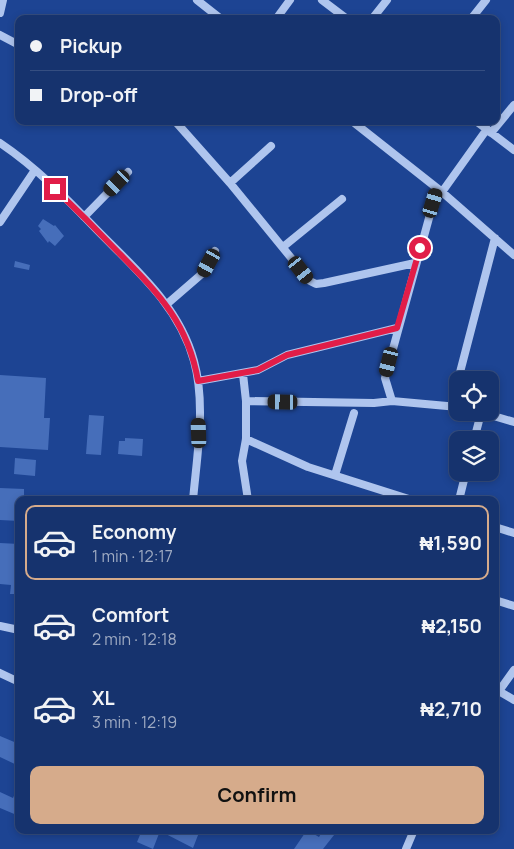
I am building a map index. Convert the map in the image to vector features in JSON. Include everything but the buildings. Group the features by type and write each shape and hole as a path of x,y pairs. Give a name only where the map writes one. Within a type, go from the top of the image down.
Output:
{"street":[{"path":"0,13 3,0"},
{"path":"197,0 216,15"},
{"path":"279,15 290,0"},
{"path":"322,0 341,15"},
{"path":"375,15 387,0"},
{"path":"474,15 486,0"},
{"path":"0,35 15,43"},
{"path":"500,120 514,105"},
{"path":"179,125 230,183 310,281 316,284 415,263"},
{"path":"357,125 439,190 514,255"},
{"path":"481,125 514,150"},
{"path":"392,400 385,378 415,263 439,190 495,125"},
{"path":"0,143 21,157 35,170 156,290 181,327 188,344 198,381 199,433 193,496"},
{"path":"230,183 271,146"},
{"path":"0,222 35,170"},
{"path":"84,217 128,172"},
{"path":"283,247 342,199"},
{"path":"461,371 495,238"},
{"path":"167,304 204,272 214,251"},
{"path":"198,381 243,374 258,370 287,355 397,328"},
{"path":"243,374 246,401 246,438 242,461 247,496"},
{"path":"246,401 374,403 392,400 449,406"},
{"path":"335,475 354,413"},
{"path":"499,418 514,422"},
{"path":"246,438 308,467 400,496"},
{"path":"460,496 464,481"},
{"path":"499,528 514,533"},
{"path":"499,601 514,606"},
{"path":"0,626 15,629"},
{"path":"499,688 514,670"},
{"path":"0,673 15,680"},
{"path":"499,691 514,700"},
{"path":"406,849 412,834"}],"route":[{"path":"55,189 164,300 181,327 194,361 198,381 243,374 258,370 287,355 397,328 420,248"}]}
